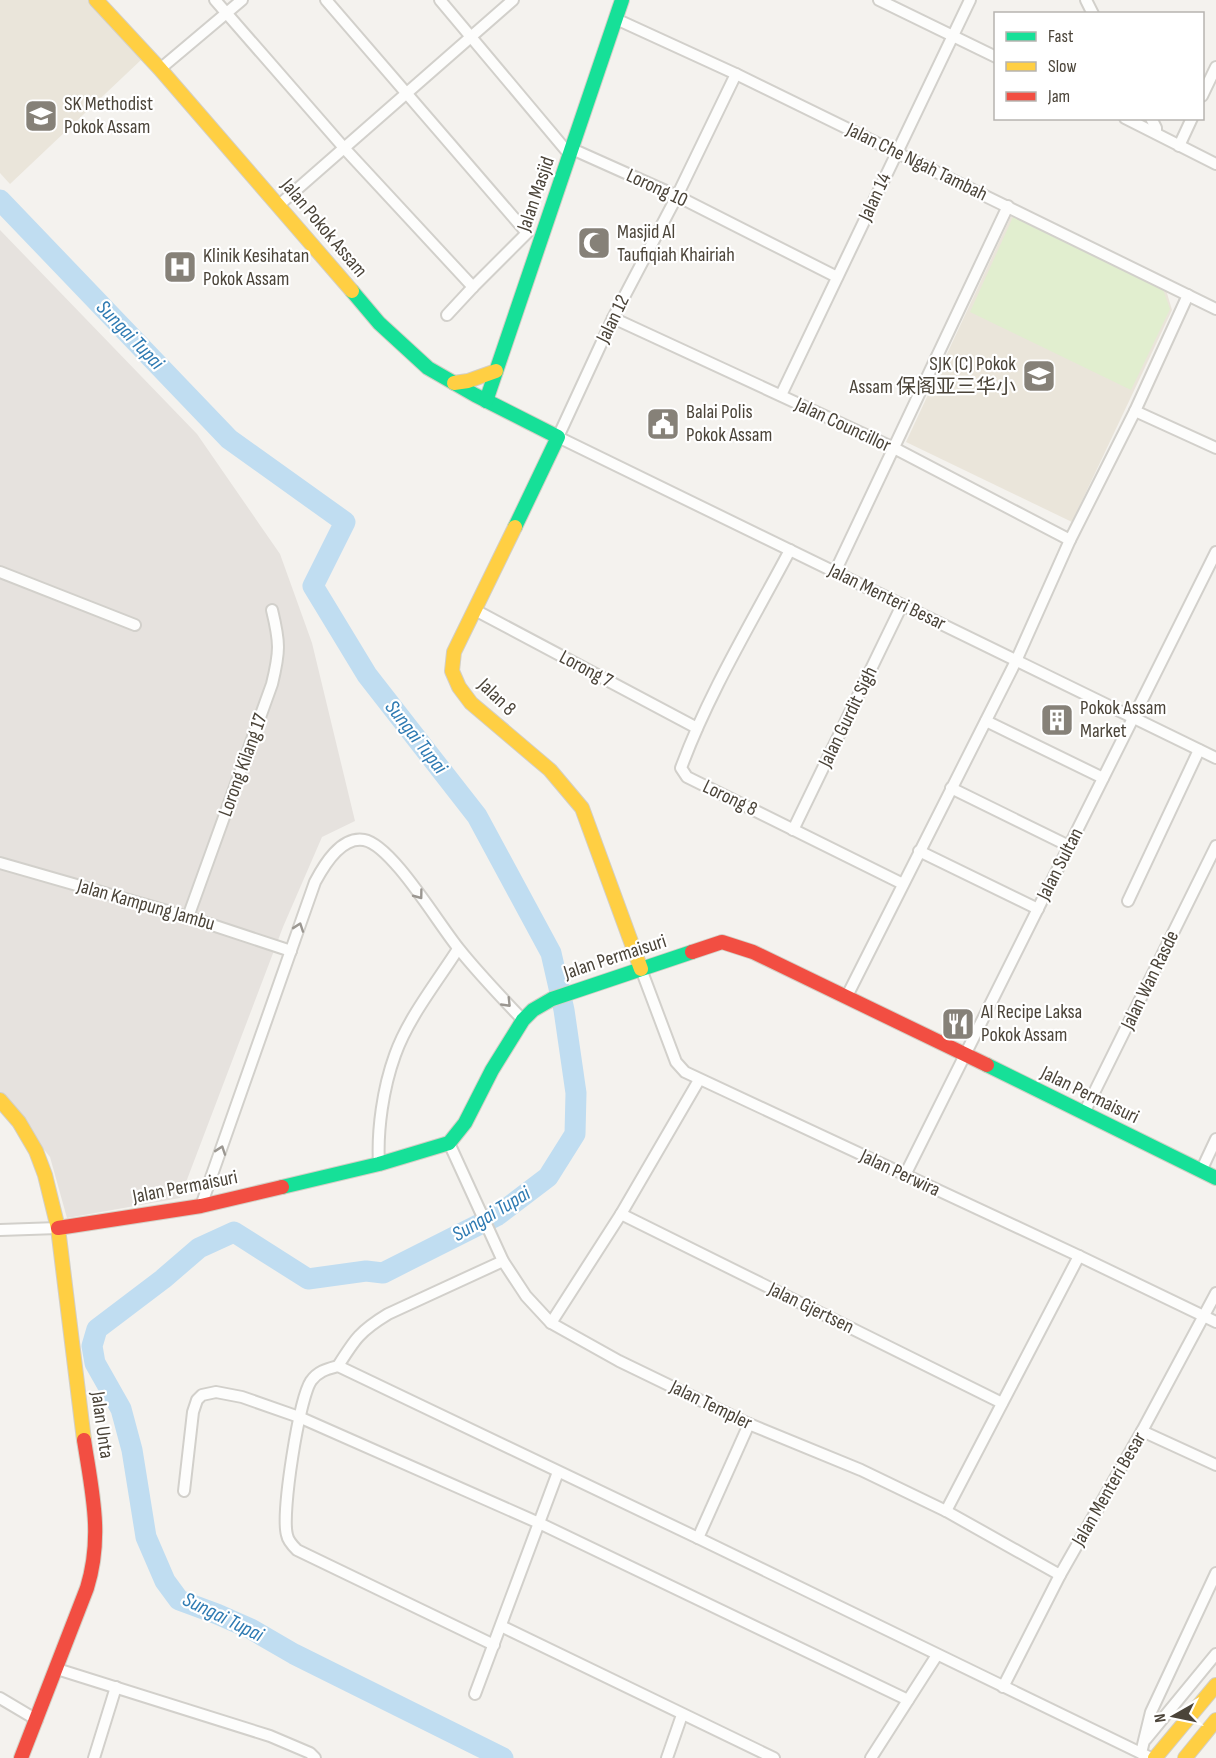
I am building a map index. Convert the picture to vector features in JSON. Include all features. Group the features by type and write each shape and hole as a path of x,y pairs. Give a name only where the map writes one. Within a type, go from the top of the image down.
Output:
{"street":[{"name":"Jalan Pokok Assam","path":"96,0 160,69 379,323 428,368 486,401 558,437"},
{"path":"215,0 345,149 473,287"},
{"path":"160,69 242,0"},
{"path":"326,0 527,233 447,315"},
{"path":"440,0 571,152"},
{"path":"279,205 513,0"},
{"name":"Jalan Masjid","path":"486,401 622,0"},
{"path":"879,0 994,56"},
{"name":"Jalan 14","path":"781,395 970,0"},
{"name":"Jalan Che Ngah Tambah","path":"616,19 736,74 1216,309"},
{"path":"1204,94 1216,67"},
{"name":"Jalan 12","path":"558,437 613,318 677,196 736,74"},
{"path":"1129,120 1216,164"},
{"path":"1152,120 1156,133"},
{"path":"1179,146 1191,120"},
{"name":"Lorong 10","path":"571,152 677,196 837,277"},
{"path":"835,572 1008,206"},
{"path":"848,996 1016,661 1070,540 1135,411 1188,295"},
{"name":"Jalan Councillor","path":"613,318 894,448 1070,540"},
{"path":"454,383 468,381 496,371"},
{"path":"1135,411 1216,448"},
{"name":"Jalan Menteri Besar","path":"558,437 1216,758"},
{"name":"Jalan 8","path":"558,437 454,652 452,671 459,687 471,703 550,770 582,808 641,969"},
{"name":"Lorong 8","path":"790,550 697,728 681,768 687,777 903,884"},
{"name":"Jalan Sultan","path":"905,1175 1216,552"},
{"path":"0,572 135,625"},
{"name":"Jalan Gurdit Sigh","path":"793,830 902,605"},
{"name":"Lorong Kilang 17","path":"188,917 272,684 280,642 272,610"},
{"name":"Lorong 7","path":"475,610 697,728"},
{"path":"986,720 1103,778"},
{"path":"1128,901 1199,750"},
{"path":"951,788 1069,846"},
{"path":"201,1206 315,882 326,863 341,848 353,841 364,840 378,845 392,860 458,949 523,1020"},
{"name":"Jalan Wan Rasde","path":"1083,1113 1216,846"},
{"path":"919,851 1038,909"},
{"name":"Jalan Kampung Jambu","path":"0,863 188,917 291,951"},
{"name":"Jalan Permaisuri","path":"58,1228 201,1206 379,1164 449,1143 465,1123 492,1070 523,1020 533,1010 552,999 722,942 753,952 848,996 1216,1178"},
{"path":"379,1164 377,1140 384,1098 395,1055 417,1011 458,949"},
{"name":"Jalan Perwira","path":"641,969 676,1062 685,1072 1216,1322"},
{"path":"551,1323 621,1214 699,1080"},
{"name":"Jalan Unta","path":"0,1100 19,1122 36,1151 45,1175 58,1228 79,1405 95,1513 96,1539 94,1565 87,1588 21,1758"},
{"path":"1201,1171 1216,1139"},
{"name":"Jalan Templer","path":"449,1143 503,1261 526,1296 551,1323 619,1361 749,1425 861,1470 946,1511 1060,1575"},
{"name":"Jalan Gjertsen","path":"621,1214 1002,1403"},
{"path":"0,1230 58,1228"},
{"path":"946,1511 1079,1256"},
{"path":"338,1366 356,1337 372,1324 388,1314 503,1261"},
{"name":"Jalan Menteri Besar","path":"1004,1687 1060,1575 1142,1431 1216,1293"},
{"path":"494,1645 297,1550 287,1535 290,1483 298,1417 310,1383 317,1374 325,1369 338,1366 1146,1756"},
{"path":"184,1491 193,1412 197,1400 202,1395 216,1392 242,1397 298,1417 539,1523 908,1700"},
{"path":"698,1538 749,1425"},
{"path":"1142,1431 1216,1465"},
{"path":"475,1694 558,1472"},
{"path":"1146,1756 1144,1741 1151,1712 1216,1573"},
{"path":"501,1626 774,1758"},
{"path":"1144,1741 1216,1654"},
{"path":"872,1758 937,1655"},
{"path":"57,1669 270,1736 310,1753 315,1758"},
{"path":"1155,1758 1216,1685"},
{"path":"94,1758 116,1687"},
{"path":"0,1698 37,1720"},
{"path":"667,1758 682,1715"},
{"path":"1185,1758 1216,1720"}],"shaded area":[{"name":"SK Methodist Pokok Assam","path":"0,0 89,0 143,58 10,184 0,173"},
{"name":"SJK (C) Pokok Assam 保阁亚三华小","path":"1012,214 1164,283 1172,310 1072,522 906,442"},
{"path":"0,230 197,434 280,554 312,643 355,821 322,837 283,927 180,1198 67,1218 50,1157 0,1095"}],"green space":[{"path":"1013,217 1161,284 1170,309 1131,390 970,312"}],"waterway":[{"name":"Sungai Tupai","path":"0,200 229,439 345,522 313,586 367,675 477,816 551,953 564,1010 576,1093 575,1134 548,1177 498,1215 383,1273 366,1271 308,1279 234,1232 199,1248 163,1279 97,1329 92,1346 95,1363 121,1409 132,1450 146,1537 165,1581 179,1600 251,1629 294,1654 503,1758"}],"traffic: fast":[{"path":"486,401 622,0"},
{"path":"352,291 379,323 428,368 475,395 558,437 515,527"},
{"path":"282,1187 379,1164 449,1143 465,1123 492,1070 523,1020 533,1010 552,999 692,952"},
{"path":"987,1065 1216,1178"}],"traffic: slow":[{"path":"96,0 160,69 352,291"},
{"path":"454,383 468,381 496,371"},
{"path":"515,527 454,652 452,671 459,687 471,703 550,770 582,808 641,969"},
{"path":"0,1100 19,1122 36,1151 45,1175 58,1228 84,1440"},
{"path":"1155,1758 1216,1685"},
{"path":"1185,1758 1216,1720"}],"traffic: jam":[{"path":"692,952 722,942 753,952 987,1065"},
{"path":"58,1228 201,1206 282,1187"},
{"path":"21,1758 87,1588 92,1569 95,1532 93,1496 84,1440"}],"place":[{"name":"SK Methodist Pokok Assam","path":"41,116"},
{"name":"Masjid Al Taufiqiah Khairiah","path":"594,243"},
{"name":"Klinik Kesihatan Pokok Assam","path":"180,267"},
{"name":"SJK (C) Pokok Assam 保阁亚三华小","path":"1039,376"},
{"name":"Balai Polis Pokok Assam","path":"663,424"},
{"name":"Pokok Assam Market","path":"1057,720"},
{"name":"AI Recipe Laksa Pokok Assam","path":"958,1024"}]}
